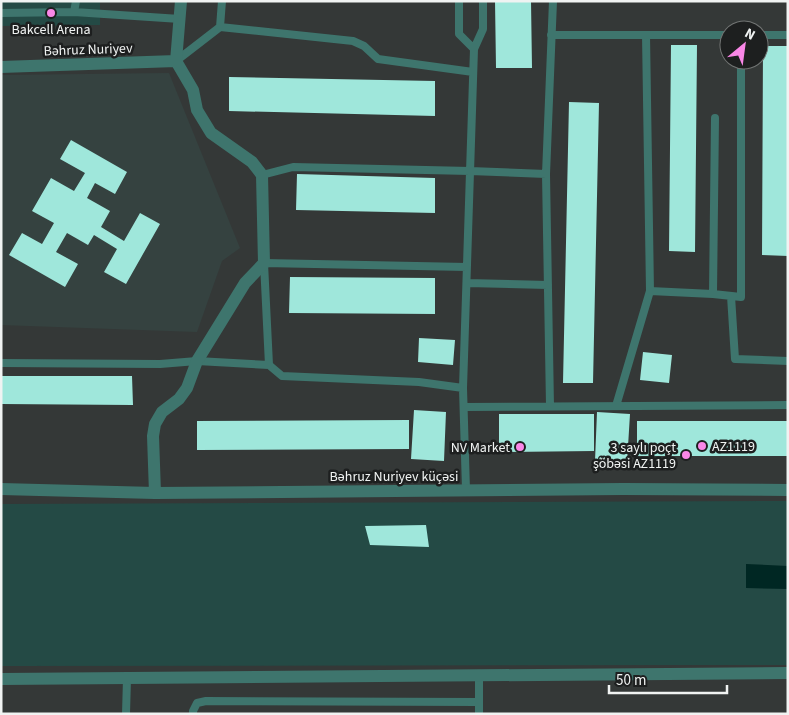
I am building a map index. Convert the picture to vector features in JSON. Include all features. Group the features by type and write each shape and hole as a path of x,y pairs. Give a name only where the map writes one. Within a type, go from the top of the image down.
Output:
{"street":[{"path":"156,493 153,436 156,424 162,412 179,400 187,388 197,361 246,283 264,263 262,175 252,162 211,133 197,110 193,90 176,61 181,1"},
{"name":"Bəhruz Nuriyev","path":"1,67 176,61"},
{"name":"Bəhruz Nuriyev küçəsi","path":"1,489 156,493 623,489 788,490"},
{"path":"1,679 788,674"}],"lane":[{"path":"74,12 76,1"},
{"path":"220,27 222,1"},
{"path":"459,1 459,34 474,49"},
{"path":"466,490 463,388 473,72 474,49 483,29 483,1"},
{"path":"550,406 546,174 553,1"},
{"path":"1,13 74,12 180,19"},
{"path":"176,61 220,27 353,41 364,46 378,58 473,72"},
{"path":"552,35 719,35"},
{"path":"616,406 650,291 646,35"},
{"path":"769,35 788,35"},
{"path":"650,291 741,297 741,70"},
{"path":"713,294 715,118"},
{"path":"262,175 293,167 546,174"},
{"path":"269,365 264,263 467,266"},
{"path":"467,283 548,285"},
{"path":"731,296 735,360 788,361"},
{"path":"1,362 160,364 197,361 269,365 282,376 419,382 463,388"},
{"path":"464,407 788,405"},
{"path":"479,676 479,714"},
{"path":"126,714 127,678"},
{"path":"193,714 197,703 206,701 479,702"}],"shaded area":[{"name":"Bakcell Arena","path":"1,1 100,1 100,25 1,26"},
{"path":"169,73 240,248 222,261 197,332 1,325 1,75"},
{"path":"788,501 788,665 1,666 1,504"},
{"path":"746,564 788,566 788,589 746,588"}],"building":[{"path":"495,1 531,1 532,68 496,68"},
{"path":"671,45 697,45 695,252 669,251"},
{"path":"769,46 788,46 788,256 762,255 763,70 769,70"},
{"path":"229,77 435,81 435,116 229,111"},
{"path":"569,102 599,103 593,383 563,383"},
{"path":"71,140 127,172 115,194 95,183 87,198 110,211 101,227 124,241 140,213 160,224 126,284 104,272 117,249 94,235 88,245 67,233 56,252 78,264 65,287 9,255 22,233 42,244 54,223 32,211 51,178 74,191 85,173 60,159"},
{"path":"297,174 435,178 435,213 296,210"},
{"path":"290,277 435,278 435,314 289,313"},
{"path":"419,338 455,340 453,365 418,362"},
{"path":"643,352 672,355 669,383 640,380"},
{"path":"1,376 132,376 133,405 1,404"},
{"path":"414,410 446,412 444,461 411,459"},
{"path":"597,412 630,414 627,463 595,461"},
{"path":"499,414 594,414 594,451 499,452"},
{"path":"409,420 409,449 197,450 197,421"},
{"path":"637,421 788,421 788,456 637,456"},
{"path":"426,525 429,547 370,545 365,526"}],"place":[{"name":"Bakcell Arena","path":"51,13"},
{"name":"AZ1119","path":"702,446"},
{"name":"NV Market","path":"520,447"},
{"name":"3 saylı poçt şöbəsi AZ1119","path":"686,455"}]}
